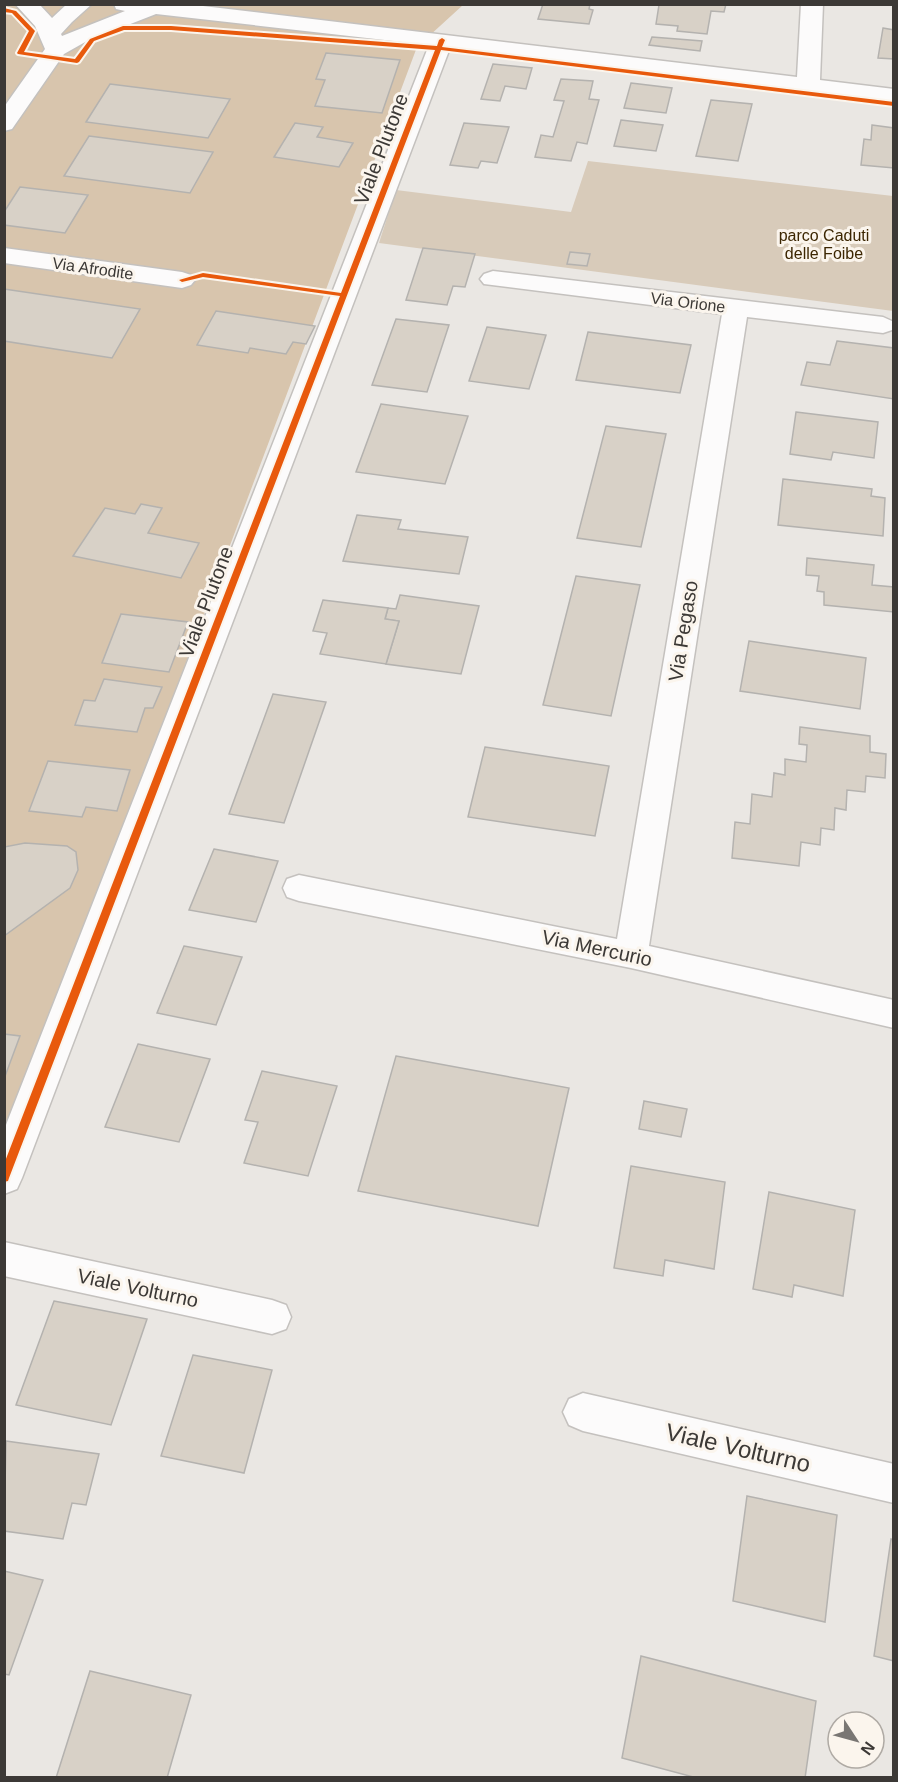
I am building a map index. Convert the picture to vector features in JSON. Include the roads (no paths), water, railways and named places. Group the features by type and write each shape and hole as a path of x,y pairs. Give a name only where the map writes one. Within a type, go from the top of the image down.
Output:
{"street":[{"path":"25,4 40,15 54,41"},
{"path":"4,124 54,41 64,17 82,4"},
{"path":"79,36 86,21 87,4"},
{"path":"124,4 442,40 894,96"},
{"path":"808,85 812,4"},
{"path":"54,41 79,36 154,8"},
{"name":"Viale Plutone","path":"4,1178 442,40"},
{"name":"Via Afrodite","path":"4,255 182,280"},
{"name":"Via Orione","path":"492,279 883,325"},
{"name":"Via Pegaso","path":"631,954 736,307"},
{"name":"Via Mercurio","path":"299,888 631,954 894,1014"},
{"name":"Viale Volturno","path":"4,1259 272,1317"},
{"name":"Viale Volturno","path":"583,1412 894,1484"}],"park label":[{"name":"parco Caduti delle Foibe","path":"824,244"}]}
